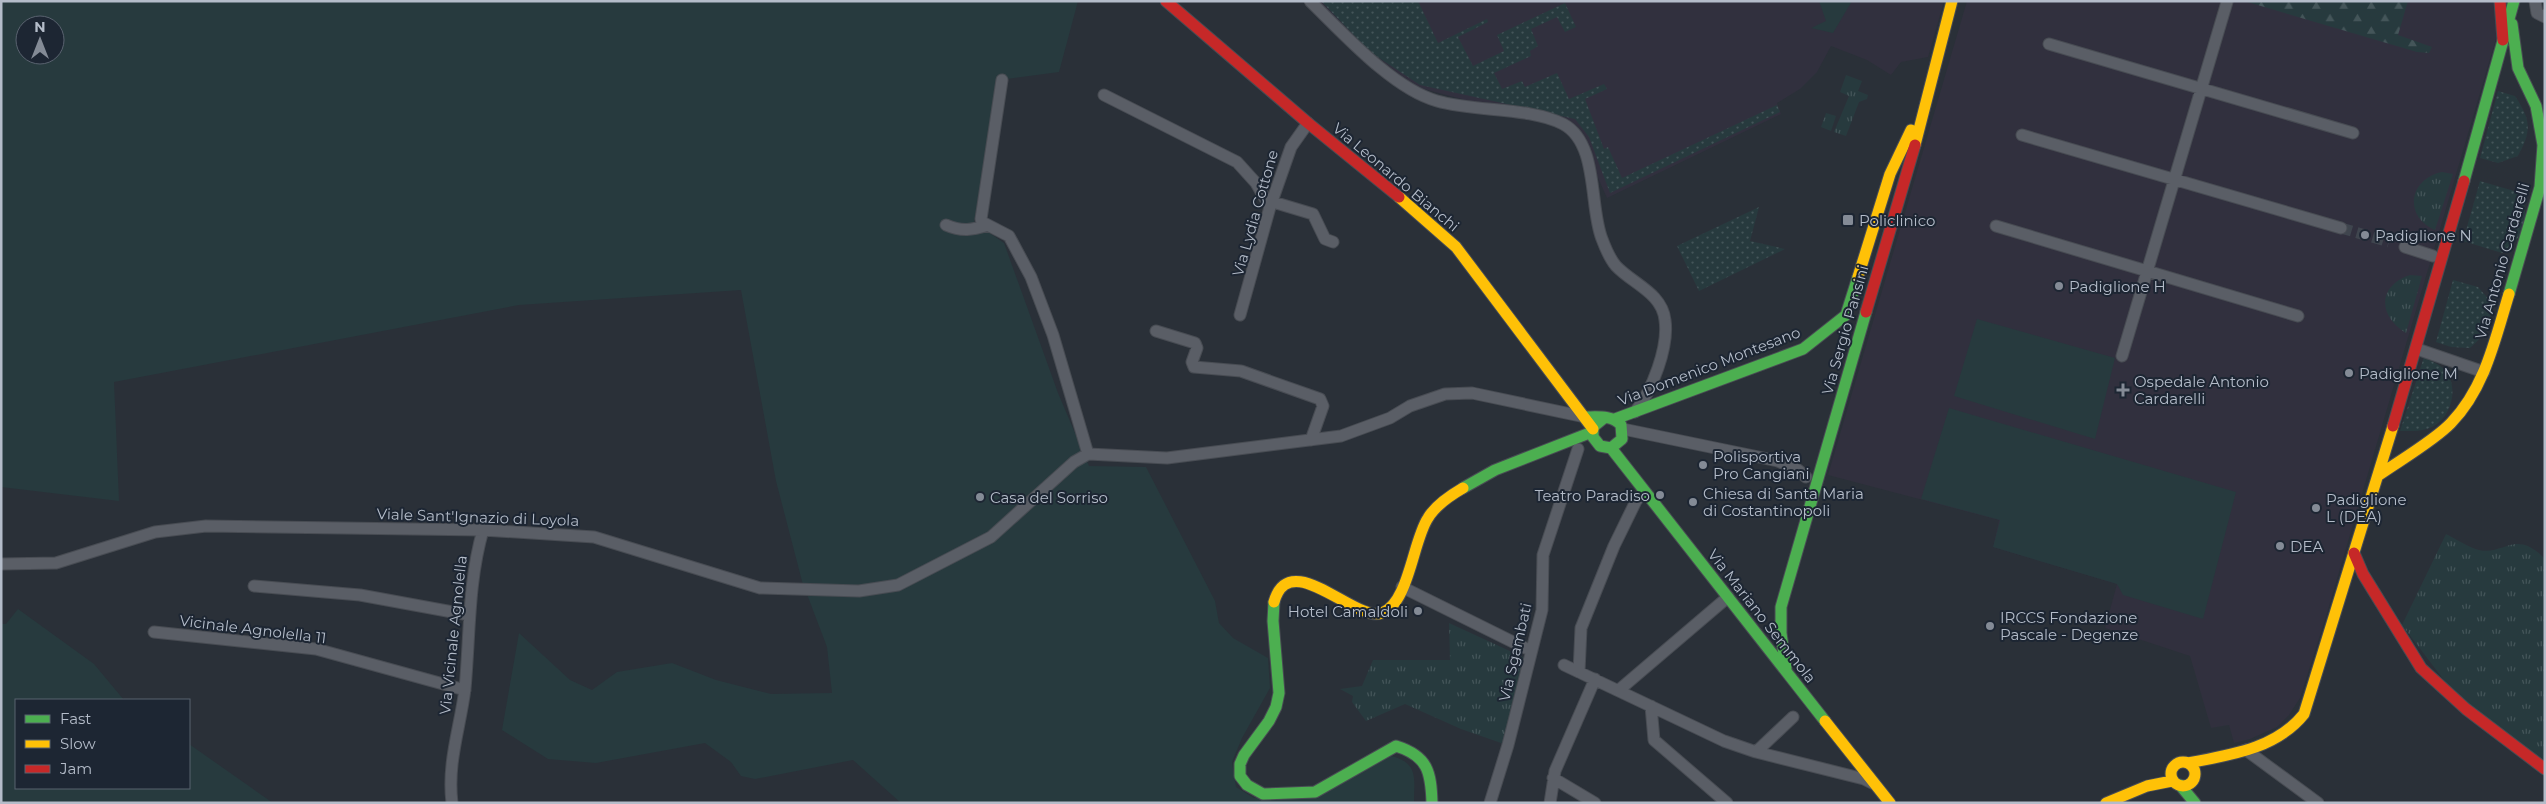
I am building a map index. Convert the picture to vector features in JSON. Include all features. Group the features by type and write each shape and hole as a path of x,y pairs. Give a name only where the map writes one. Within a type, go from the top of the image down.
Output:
{"main road":[{"name":"Via Leonardo Bianchi","path":"1166,1 1308,123 1426,219 1456,247 1585,417 1594,435"},
{"name":"Via Sergio Pansini","path":"1786,668 1781,633 1780,607 1919,130 1952,1"},
{"path":"2500,1 2503,40"},
{"path":"2195,802 2176,783 2171,774 2174,768 2246,750 2285,734 2304,714 2392,434 2514,1"},
{"name":"Via Antonio Cardarelli","path":"2379,475 2402,456 2418,448 2450,425 2468,404 2484,372 2538,201 2543,164 2543,145 2539,118 2518,68 2512,29 2519,1"},
{"name":"Via Domenico Montesano","path":"1585,417 1609,418 1634,413 1803,349 1846,315 1890,174 1925,101"},
{"path":"1609,418 1623,428 1620,443 1611,448 1602,447 1594,435 1596,423 1609,418"},
{"path":"2392,434 2397,444 2408,448 2418,448"},
{"path":"1432,803 1431,784 1426,765 1409,750 1396,746 1315,792 1256,792 1243,782 1240,775 1241,760 1262,733 1276,706 1281,686 1272,603 1278,589 1291,581 1306,583 1372,614 1385,612 1390,609 1402,587 1417,542 1429,516 1452,495 1478,477 1575,445 1594,435"},
{"name":"Via Mariano Semmola","path":"1611,448 1786,668 1890,803"},
{"path":"2354,554 2373,590 2421,668 2466,709 2545,769"},
{"path":"2191,765 2195,775 2193,781 2195,802"},
{"path":"2106,803 2147,786 2176,783 2187,785 2193,781"}],"street":[{"path":"1310,1 1370,59 1415,92 1436,101 1545,118 1564,124 1576,136 1591,169 1602,238 1615,265 1660,303 1665,318 1665,345 1646,395 1634,413"},
{"path":"2535,1 2537,13 2545,17"},
{"path":"2122,356 2176,180 2227,2"},
{"path":"2049,44 2353,133"},
{"path":"1002,80 980,219 1009,236 1031,277 1053,335 1088,454 1167,458 1340,436 1390,418 1410,406 1445,394 1460,392 1585,417"},
{"path":"1104,95 1237,162 1272,205 1313,214 1325,239 1333,242"},
{"name":"Via Lydia Cottone","path":"1240,315 1291,147 1308,123"},
{"path":"2022,135 2341,228"},
{"path":"946,225 958,230 972,230 988,225"},
{"path":"1996,226 2148,273 2298,316"},
{"path":"2405,248 2433,256"},
{"path":"1156,331 1195,342 1197,348 1192,362 1194,367 1242,371 1320,399 1323,406 1311,440"},
{"path":"2417,349 2484,372"},
{"path":"1623,428 1778,461 1798,470 1806,477"},
{"name":"Via Sgambati","path":"1490,803 1508,745 1542,610 1543,555 1575,445"},
{"name":"Viale Sant'Ignazio di Loyola","path":"1,564 56,563 155,532 206,526 483,530 594,537 760,588 859,591 898,585 991,537 1074,462 1088,454"},
{"path":"1579,672 1581,628 1614,546 1636,501 1644,491"},
{"name":"Via Vicinale Agnolella","path":"452,803 451,761 464,690 469,615 476,552 483,530"},
{"path":"254,586 360,595 469,615"},
{"path":"1402,587 1525,648"},
{"path":"1619,690 1728,597"},
{"name":"Vicinale Agnolella 11","path":"154,632 316,649 464,690"},
{"path":"1564,665 1724,741 1756,752 1864,779 1877,786"},
{"path":"1550,803 1553,778 1560,756 1595,679"},
{"path":"1651,706 1654,740 1726,803"},
{"path":"1756,752 1793,717"},
{"path":"2246,750 2318,803"},
{"path":"1553,778 1595,803"}],"shaded area":[{"path":"1318,1 1944,1 1928,57 1901,62 1891,75 1867,60 1831,46 1817,72 1800,89 1777,103 1781,114 1607,198 1576,129 1416,87 1370,52"},
{"name":"Ospedale Antonio Cardarelli","path":"1967,1 2507,1 2327,613 2300,698 2289,715 2277,727 2250,739 2234,743 2229,725 2211,728 2190,656 2105,628 2117,584 1993,547 1999,520 1828,475"}],"green space":[{"path":"1,1 1078,1 1059,72 998,80 974,222 1004,243 1058,393 1089,466 1146,467 1215,601 1219,623 1233,638 1268,658 1270,688 1242,738 1232,762 1236,787 1254,798 1315,798 1391,756 1400,759 1411,767 1414,779 1414,803 901,803 853,760 755,779 741,776 731,762 705,743 596,763 548,759 502,730 519,633 570,680 592,690 617,672 672,663 716,680 771,694 832,693 827,647 802,581 776,481 741,290 519,305 114,382 119,501 1,487"},
{"path":"1321,1 1418,1 1438,43 1487,19 1488,22 1458,37 1473,66 1504,51 1497,35 1565,3 1576,27 1565,32 1557,17 1531,29 1538,46 1530,51 1531,56 1494,73 1502,89 1522,81 1525,87 1557,73 1569,99 1604,84 1607,89 1585,99 1604,149 1608,147 1622,178 1777,105 1780,112 1610,193 1589,137 1575,119 1420,85 1370,52"},
{"path":"1819,1 1852,1 1833,33 1811,28 1826,21"},
{"path":"2244,1 2408,1 2398,35 2432,47 2429,53 2417,52"},
{"path":"1846,75 1862,81 1858,91 1868,95 1867,99 1859,102 1846,136 1834,132 1849,96 1840,92"},
{"path":"2498,91 2515,96 2524,112 2528,125 2526,139 2518,156 2498,163 2480,158"},
{"path":"1826,113 1836,116 1831,131 1821,127"},
{"path":"2442,172 2453,174 2435,230 2425,224 2418,216 2414,207 2414,198 2422,182"},
{"path":"2480,181 2521,193 2525,212 2524,227 2516,241 2502,253 2463,241"},
{"path":"1759,207 1750,241 1785,249 1699,291 1677,246"},
{"path":"2410,275 2422,276 2406,333 2390,318 2385,302 2392,286"},
{"path":"2453,280 2478,287 2492,303 2487,328 2470,348 2451,347 2436,342"},
{"path":"1977,319 2115,358 2095,439 1954,396"},
{"path":"2424,357 2442,367 2449,376 2452,399 2446,415 2434,426 2421,430 2400,431"},
{"path":"1949,408 2236,492 2203,619 2123,595 2117,584 1993,547 2000,520 1921,499"},
{"path":"2446,534 2479,550 2488,551 2510,545 2526,545 2545,559 2545,763 2466,709 2402,625"},
{"path":"18,609 94,664 123,699 15,699 15,789 190,789 190,745 273,803 1,803 1,624 6,624"},
{"path":"1449,623 1525,658 1504,744 1461,729 1405,704 1366,721 1352,702 1353,696 1340,689 1362,686 1373,660 1450,660"}],"tunnel":[{"path":"2341,228 2389,242"}],"traffic: fast":[{"path":"2464,181 2514,1"},
{"path":"2509,294 2540,187 2543,145 2536,106 2518,68 2512,24"},
{"path":"1615,419 1803,349 1846,315 1858,277"},
{"path":"1786,668 1781,633 1781,607 1866,312"},
{"path":"1585,417 1609,418 1621,425 1622,439 1611,448 1600,446 1593,437 1593,427 1604,418"},
{"path":"1463,488 1495,470 1592,432"},
{"path":"1611,448 1825,721"},
{"path":"1274,602 1273,621 1279,693 1276,707 1269,721 1244,755 1240,764 1240,776 1247,785 1263,794 1315,792 1396,746 1415,755 1426,767 1429,774 1432,803"},
{"path":"2180,785 2195,803"}],"traffic: slow":[{"path":"1915,145 1952,1"},
{"path":"1858,277 1890,174 1911,130"},
{"path":"1399,197 1456,247 1593,429"},
{"path":"2379,475 2444,430 2463,409 2481,379 2488,362 2509,294"},
{"path":"2188,763 2236,753 2266,743 2293,726 2304,714 2393,426"},
{"path":"1274,602 1282,587 1294,582 1308,584 1324,590 1356,608 1370,613 1382,613 1391,607 1398,597 1410,570 1418,541 1428,518 1448,497 1463,488"},
{"path":"1825,721 1890,803"},
{"path":"2183,762 2188,763 2194,769 2195,774 2194,779 2188,785 2183,786 2178,785 2172,779 2171,774 2172,769 2178,763 2183,762"},
{"path":"2106,803 2147,786 2172,781"}],"traffic: jam":[{"path":"1166,1 1308,123 1399,197"},
{"path":"2500,1 2503,40"},
{"path":"1866,312 1915,145"},
{"path":"2393,426 2464,181"},
{"path":"2354,553 2363,574 2421,668 2466,709 2545,769"}],"place":[{"name":"Policlinico","path":"1848,220"},
{"name":"Padiglione N","path":"2365,235"},
{"name":"Padiglione H","path":"2059,286"},
{"name":"Padiglione M","path":"2349,373"},
{"name":"Ospedale Antonio Cardarelli","path":"2123,390"},
{"name":"Polisportiva Pro Cangiani","path":"1703,465"},
{"name":"Teatro Paradiso","path":"1660,495"},
{"name":"Casa del Sorriso","path":"980,497"},
{"name":"Chiesa di Santa Maria di Costantinopoli","path":"1693,502"},
{"name":"Padiglione L (DEA)","path":"2316,508"},
{"name":"DEA","path":"2280,546"},
{"name":"Hotel Camaldoli","path":"1418,611"},
{"name":"IRCCS Fondazione Pascale - Degenze","path":"1990,626"}]}
